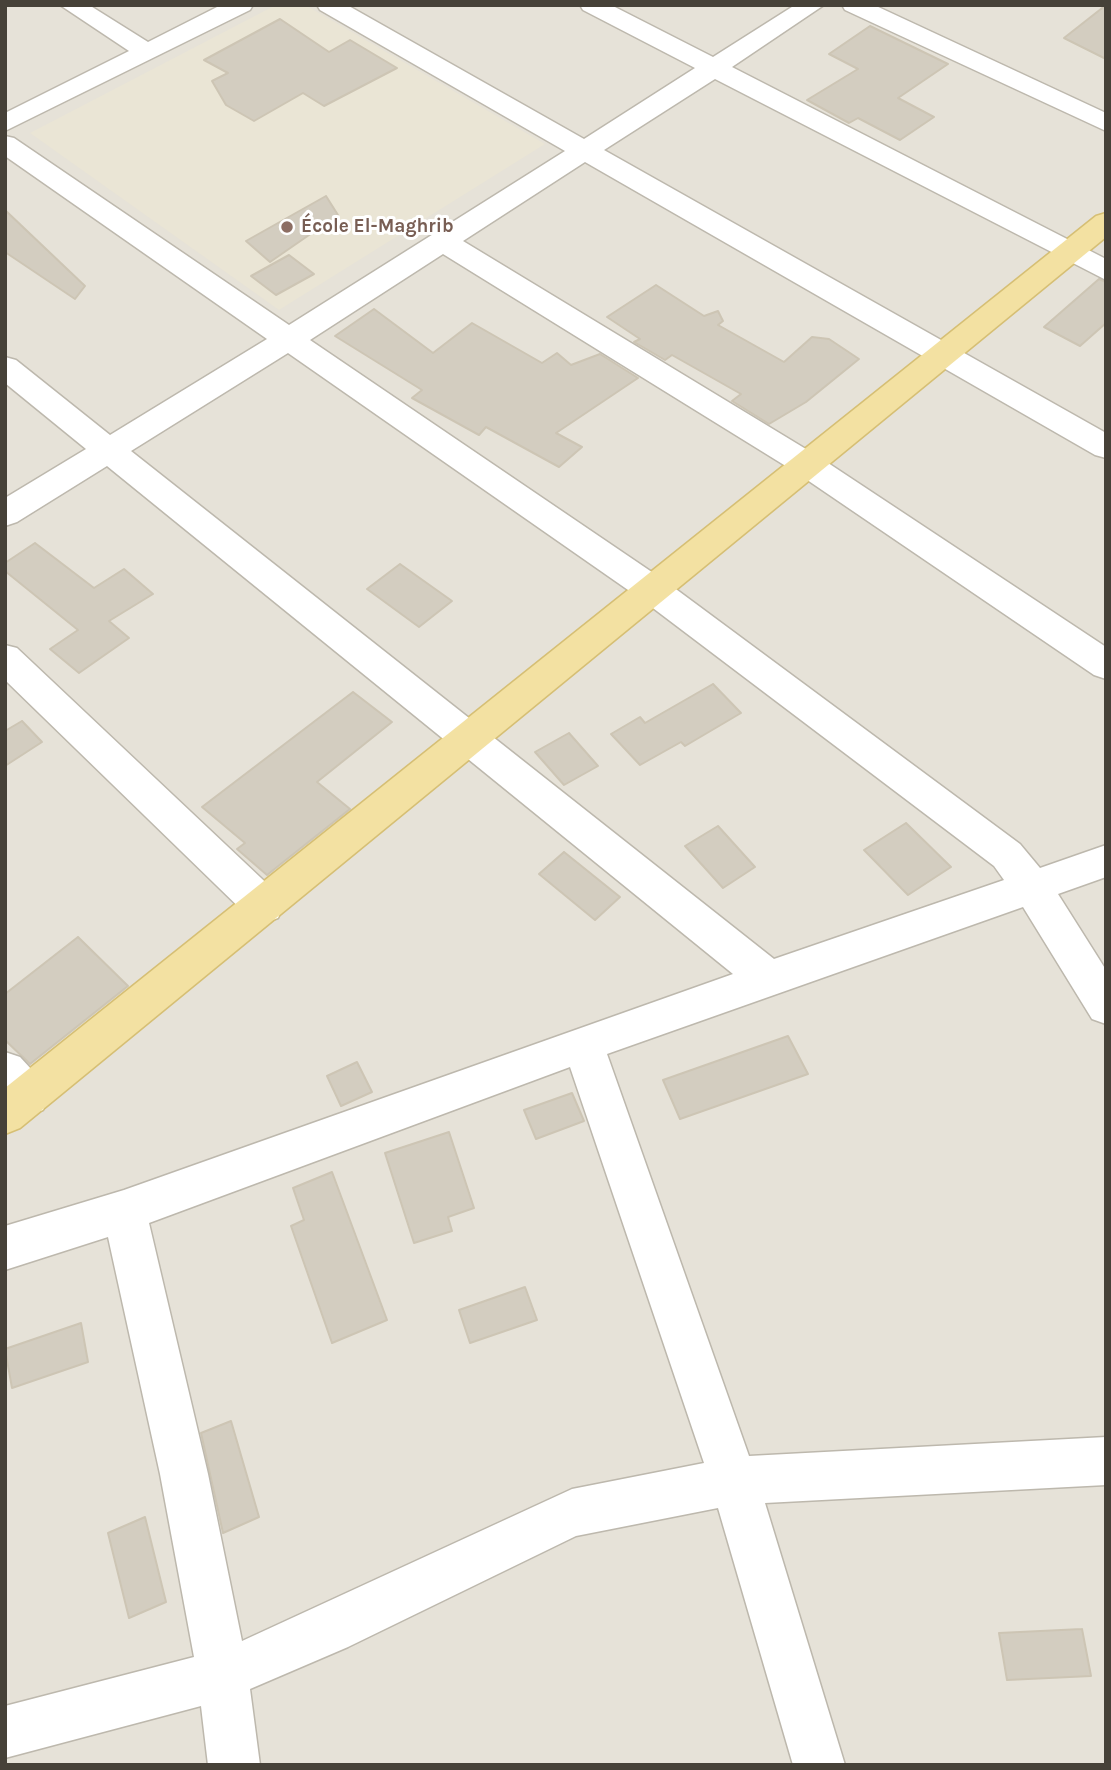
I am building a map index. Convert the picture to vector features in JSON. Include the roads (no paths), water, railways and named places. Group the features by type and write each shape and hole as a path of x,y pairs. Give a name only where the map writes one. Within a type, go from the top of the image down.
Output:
{"main road":[{"path":"13,1094 264,906 1106,222"}],"street":[{"path":"72,5 147,52"},
{"path":"5,123 241,5"},
{"path":"329,5 1106,447"},
{"path":"592,5 1106,271"},
{"path":"5,514 288,340 812,5"},
{"path":"854,5 1106,123"},
{"path":"5,144 653,590 1007,855 1032,887 1106,1006"},
{"path":"442,241 808,465 1106,665"},
{"path":"5,367 769,979"},
{"path":"5,658 264,906"},
{"path":"5,1248 124,1211 583,1044 1106,861"},
{"path":"583,1044 734,1481 819,1765"},
{"path":"124,1211 184,1475 223,1675 234,1765"},
{"path":"5,1732 223,1675 330,1629 572,1513 734,1481 1106,1461"}],"place":[{"name":"École El-Maghrib","path":"287,227"}]}
